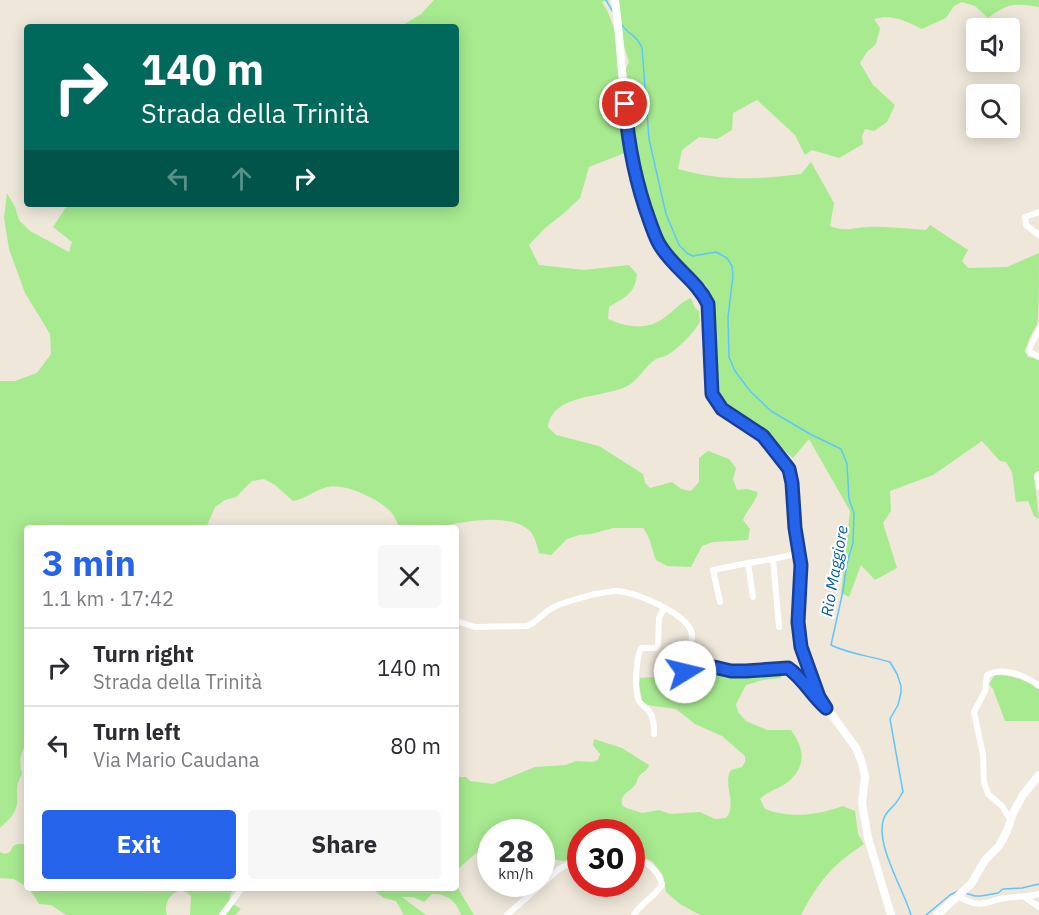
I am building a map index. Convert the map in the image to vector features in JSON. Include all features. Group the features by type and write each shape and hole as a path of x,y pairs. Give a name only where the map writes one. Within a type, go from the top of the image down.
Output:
{"main road":[{"path":"615,0 626,121 644,205 659,245 669,259 694,282 708,304 712,394 722,409 763,436 789,469 800,553 801,588 798,622 801,647 819,697 856,748 862,763 865,777 862,803 868,838 891,915"},
{"path":"943,913 962,894 985,860 999,846 1023,795 1039,775"}],"street":[{"path":"1039,212 1025,217 1026,225 1039,235"},
{"path":"1039,329 1028,351 1039,357"},
{"path":"1039,474 1037,476 1039,487"},
{"path":"720,602 713,570 800,553"},
{"path":"774,559 779,627"},
{"path":"748,564 753,597"},
{"path":"459,622 475,627 527,626 534,624 552,608 586,596 617,591 633,594 664,608 685,621 692,632 692,641 681,666 685,672 692,674 714,667 731,671 788,668 795,672 814,698 826,708"},
{"path":"654,734 654,722 649,711 640,703 638,696 638,655 641,648 656,648 658,645 659,618 664,608"},
{"path":"1010,819 1002,806 988,794 974,712 985,691 987,675 993,672 1014,674 1027,678 1039,686"},
{"path":"634,915 662,884 660,876 645,862"},
{"path":"507,915 559,869 567,865"},
{"path":"222,915 240,891"},
{"path":"962,894 973,904 984,904 1006,898 1026,898 1039,894"},
{"path":"1026,898 1039,907"}],"green space":[{"path":"434,0 610,0 602,2 609,14 616,41 621,111 627,152 589,167 580,198 529,245 539,265 584,270 629,265 637,274 636,281 628,294 609,307 608,319 629,326 651,325 691,298 695,308 699,311 700,321 677,348 652,362 629,385 569,402 552,416 548,427 556,435 599,446 643,474 645,483 650,488 672,482 681,489 691,491 699,482 699,458 708,451 729,459 736,468 733,479 737,490 747,489 758,492 743,520 750,529 748,540 713,542 702,546 691,567 667,566 656,560 643,528 613,528 579,535 567,539 551,555 539,553 535,538 530,531 512,522 490,520 448,525 398,525 386,507 352,490 343,487 327,487 293,501 275,485 264,479 252,481 236,497 225,500 215,507 207,525 24,525 22,774 17,788 16,808 0,828 0,381 15,381 37,373 51,354 50,334 25,293 9,249 4,218 7,193 19,220 30,231 69,252 72,242 53,227 66,207 459,207 459,24 405,24 421,14"},
{"path":"618,0 1039,0 1039,7 1012,5 988,18 975,6 962,2 954,6 946,18 922,29 893,18 874,19 880,28 876,44 860,63 873,85 895,105 887,122 874,131 865,129 862,136 863,144 839,158 812,150 805,155 795,135 757,100 733,113 732,130 717,139 699,137 682,150 678,169 709,176 769,177 801,174 811,162 834,203 830,226 835,228 890,227 926,230 930,225 968,250 962,261 968,268 1007,267 1039,253 1038,321 1028,343 1027,352 1028,357 1039,359 1039,471 1034,475 1039,519 1034,516 1028,501 1016,502 1012,472 1006,462 1000,461 982,441 933,475 890,491 891,511 883,523 897,568 875,580 861,565 849,597 841,593 850,511 809,439 793,458 769,437 730,409 716,390 713,302 706,285 700,284 666,250 649,202 636,162 631,133 626,68 629,62 624,46"},
{"path":"668,668 694,678 704,673 723,671 740,675 781,672 781,678 746,685 736,704 738,712 746,721 767,730 791,730 801,750 801,763 795,775 786,784 760,799 765,809 784,814 814,814 843,806 855,811 858,834 864,844 843,859 827,875 801,915 700,915 680,904 666,892 663,875 652,861 645,858 645,819 567,819 567,860 564,861 555,860 555,819 477,819 477,853 459,868 459,777 493,784 535,767 566,765 576,761 593,762 598,760 600,754 593,745 594,739 622,748 649,765 639,776 635,785 622,798 622,805 626,808 642,813 659,810 670,814 700,812 715,819 726,818 731,807 729,776 731,770 742,767 745,756 722,736 695,724 676,709 647,705 642,701 640,678 655,677 663,669"},
{"path":"995,675 1018,678 1039,688 1039,721 1005,721 989,684"},
{"path":"24,844 24,885 14,879 0,878 0,852 5,854 10,852 13,846"},
{"path":"459,890 474,915 461,915 451,899 443,895 432,894 424,902 413,897 402,897 426,915 404,915 396,901 384,898 375,891"},
{"path":"31,891 181,891 176,892 169,899 167,915 66,915 51,905 39,904"},
{"path":"181,891 232,891 231,903 241,909 235,915 190,915 191,896"}],"waterway":[{"name":"Rio Maggiore","path":"606,0 613,12"},
{"name":"Rio Maggiore","path":"621,23 637,39 642,48 649,139 666,214 679,245 693,256 716,252 727,258 732,266 728,317 729,357 735,371 750,391 771,411 841,449 847,464 849,499 854,513 853,543 831,645 852,653 890,662 901,686 898,705 890,719 903,792 885,815 882,828 886,853 911,915"},
{"path":"965,893 981,896 998,893 1003,889 1039,884"},
{"path":"926,915 958,891"}],"route":[{"path":"625,104 632,155 644,205 659,245 669,259 694,282 708,304 712,394 722,409 763,436 779,453 789,469 801,565 798,622 801,647 819,697 826,708 814,698 795,672 788,668 731,671 714,667 692,674 685,672"}]}
